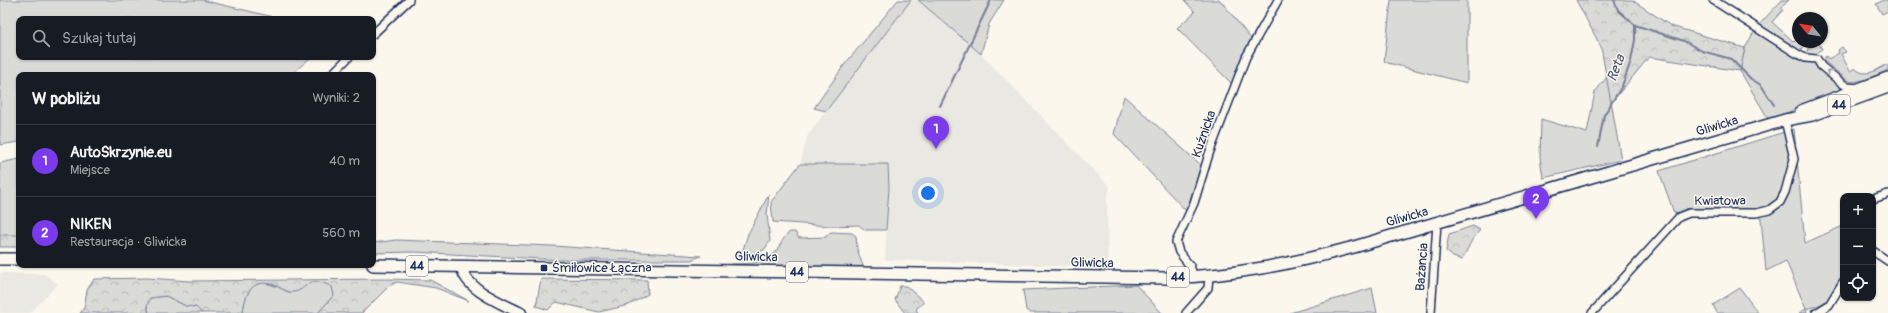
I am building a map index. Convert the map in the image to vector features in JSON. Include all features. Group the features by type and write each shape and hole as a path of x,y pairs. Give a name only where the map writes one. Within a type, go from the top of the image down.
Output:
{"main road":[{"name":"Gliwicka","path":"1787,120 1807,109 1888,78"},
{"name":"Gliwicka","path":"376,265 1059,277 1209,276 1257,270 1303,261 1787,120 1812,115 1888,87"},
{"path":"0,259 16,259"}],"street":[{"path":"376,31 409,0"},
{"name":"Kuźnicka","path":"1194,277 1190,266 1179,252 1176,242 1194,203 1209,154 1246,57 1278,0"},
{"name":"Gliwicka","path":"1713,0 1796,53 1805,58 1817,59 1819,64 1845,85 1855,88 1868,86"},
{"path":"333,72 346,60"},
{"name":"Kwiatowa","path":"1592,313 1679,217 1689,213 1757,213 1770,210 1780,202 1785,192 1794,159 1787,120"},
{"path":"1876,198 1888,194"},
{"name":"Bażancia","path":"1431,313 1437,223"},
{"path":"1876,253 1888,262"},
{"path":"462,267 464,274 474,286 521,313"},
{"path":"1186,313 1208,288 1209,276"},
{"path":"1816,313 1828,305 1840,287"}],"shaded area":[{"path":"911,0 918,0 981,54 1110,187 1107,198 1108,267 885,260 889,188 888,164 800,164 808,135"},
{"path":"0,273 44,274 58,284 30,313 0,313"}],"green space":[{"path":"0,0 202,0 269,16 16,16 16,60 308,60 294,72 16,72 16,142 0,145"},
{"path":"898,0 911,0 826,111 814,108 845,64"},
{"path":"918,0 1004,0 989,24 981,54"},
{"path":"1184,0 1220,0 1252,40 1243,56 1232,84 1177,28 1195,12"},
{"path":"1391,0 1467,0 1467,83 1384,62"},
{"path":"1576,0 1632,0 1671,26 1745,48 1740,71 1649,57 1611,103 1601,47"},
{"path":"1782,0 1789,0 1781,8 1783,10 1772,22 1792,40 1792,48 1757,27"},
{"path":"1884,0 1888,0 1888,11 1882,14 1876,4"},
{"path":"1755,30 1808,61 1816,64 1841,87 1838,92 1769,120 1740,71 1745,48"},
{"path":"1842,47 1846,52 1841,54 1850,71 1855,68 1863,73 1867,73 1888,64 1888,70 1864,80 1852,82 1846,79 1823,60 1826,56 1828,59 1839,53 1838,50"},
{"path":"1792,48 1803,48 1799,52"},
{"path":"1808,48 1822,49 1812,57 1806,55"},
{"path":"1607,77 1621,160 1543,178 1540,157 1541,119 1587,133 1595,92"},
{"path":"1124,96 1202,166 1186,211 1114,134"},
{"path":"1794,129 1805,243 1840,227 1840,280 1837,288 1830,297 1820,304 1806,309 1786,261 1766,271 1760,209 1674,213 1659,171"},
{"path":"16,160 16,239 0,239 0,163"},
{"path":"800,164 888,164 889,188 886,230 865,230 859,225 830,226 773,222 771,202"},
{"path":"769,194 767,214 770,241 764,250 741,256 748,234"},
{"path":"1473,226 1480,230 1472,240 1462,260 1453,257 1446,251 1449,234"},
{"path":"790,232 795,232 799,238 826,237 832,232 852,233 856,236 857,249 863,266 730,264 756,263 767,259 773,255 784,238"},
{"path":"0,235 16,235 16,247 0,247"},
{"path":"396,240 553,246 701,256 691,260 561,260 414,252 376,253 376,243"},
{"path":"148,278 189,281 430,280 469,301 436,288 397,282 389,286 362,313 318,313 334,295 332,287 316,282 311,283 295,292 289,292 275,285 261,283 252,288 248,293 243,311 237,313 202,313 196,307 186,306 166,296 150,298 147,306 149,313 80,313 84,308 87,290 94,279"},
{"path":"541,279 647,280 648,294 629,305 599,312 556,302 548,310 536,306"},
{"path":"322,281 333,287 334,295 318,313 237,313 243,311 246,297 252,288 261,283 293,292 309,282"},
{"path":"1136,285 1162,313 1030,313 1026,310 1023,290"},
{"path":"900,286 906,286 924,302 916,309 918,313 905,313 895,300"},
{"path":"1372,288 1377,313 1290,313"},
{"path":"1740,288 1758,313 1717,313 1713,305"},
{"path":"166,296 186,306 196,307 202,313 149,313 147,306 150,298"},
{"path":"1806,309 1807,313 1799,313"}],"waterway":[{"path":"940,106 991,0"},
{"name":"Reta","path":"1598,147 1604,115 1622,86 1631,61 1635,40 1635,25 1618,10 1614,0"},
{"path":"1635,25 1684,41 1702,51 1731,59 1751,79 1761,85 1774,105"}],"place":[{"name":"AutoSkrzynie.eu","path":"936,149"},
{"name":"NIKEN","path":"1536,219"},
{"name":"Śmiłowice Łączna","path":"544,268"}]}
